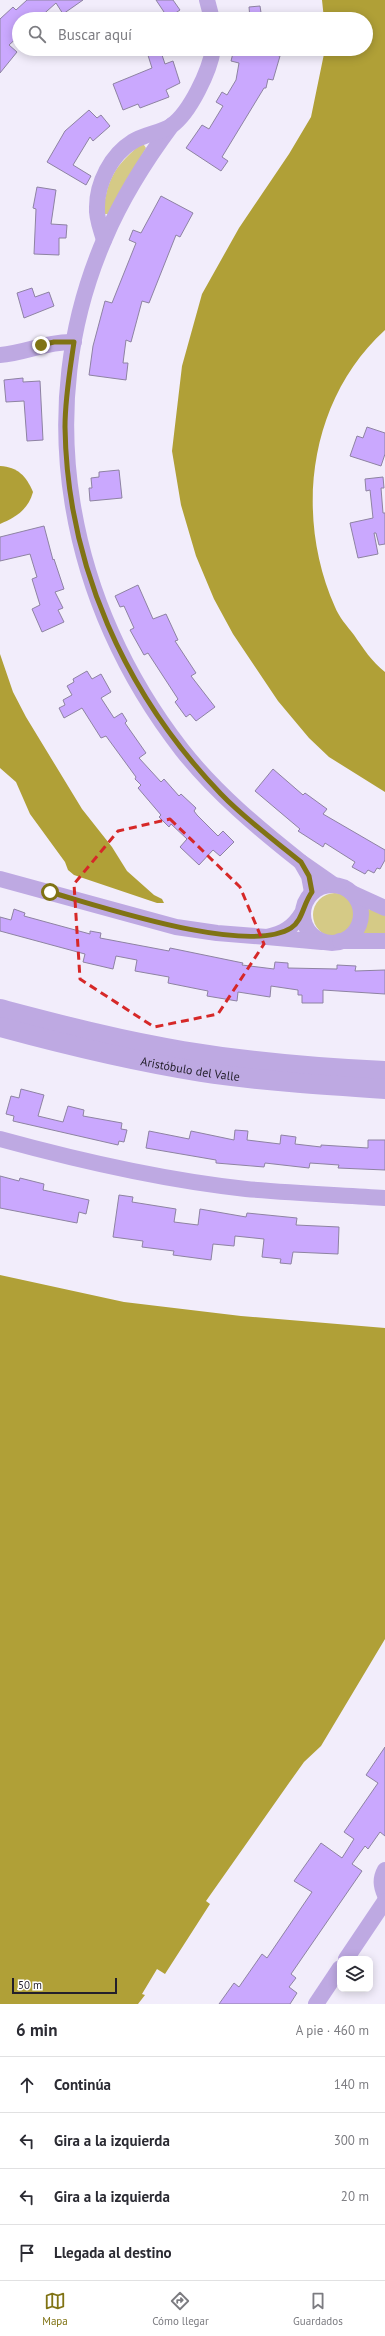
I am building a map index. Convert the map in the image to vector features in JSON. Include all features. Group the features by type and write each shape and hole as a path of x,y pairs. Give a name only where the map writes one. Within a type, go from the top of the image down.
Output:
{"street":[{"path":"207,0 210,12"},
{"path":"211,56 203,84 172,125 132,185 104,240 78,314 67,391 65,426 70,494 84,561 108,627 145,696 182,750 222,795 301,862 334,885"},
{"path":"104,240 97,207 98,194 110,165 117,155 133,141 172,125"},
{"path":"0,355 15,353 54,342 74,342"},
{"path":"301,862 309,876 312,892"},
{"path":"0,879 176,927 217,933 334,942 385,941"},
{"path":"267,937 290,929 296,924 312,892 319,888 334,885 341,886 352,893 385,908"},
{"path":"302,913 307,929 312,935 334,942 352,934 360,921 360,906 352,893"},
{"name":"Aristóbulo del Valle","path":"0,1009 122,1039 183,1051 272,1063 385,1071"},
{"name":"Aristóbulo del Valle","path":"0,1027 151,1063 202,1072 262,1080 385,1089"},
{"path":"0,1139 54,1154 165,1176 246,1188 385,1198"},
{"path":"385,1870 381,1877 381,1887 385,1895"},
{"path":"348,1956 385,1901"},
{"path":"316,2004 337,1972"}],"highlighted area":[{"path":"170,819 240,887 264,944 218,1014 154,1027 80,979 74,884 118,831"}],"shaded area":[{"path":"322,0 385,0 385,330 359,358 339,389 325,424 316,460 313,497 315,535 322,572 335,607 341,618 368,655 385,672 385,792 329,757 309,738 278,701 233,634 214,599 196,556 181,505 172,451 182,366 202,294 239,228 289,154 311,117 324,56 373,56 373,12 323,12"},
{"path":"140,145 144,145 146,148 109,214 105,214 103,211 110,181 118,167"},
{"path":"0,466 12,468 21,473 33,492 28,504 21,512 0,524"},
{"path":"0,654 13,692 26,717 82,809 112,847 127,871 154,895 162,899 164,903 157,903 74,875 68,870 65,862 30,814 16,782 0,768"},
{"path":"335,893 347,897 353,903 357,915 353,927 347,933 335,937 323,933 317,927 313,915 317,903 323,897"},
{"path":"368,909 385,913 385,938 361,936 367,924"},
{"path":"0,1275 124,1302 241,1316 385,1328 385,1639 321,1746 304,1762 206,1901 210,1904 165,1974 157,1969 142,1994 145,1995 138,2004 0,2004"}],"building":[{"path":"27,0 83,0 66,12 62,12 56,3 46,12 12,12 12,42 9,45 12,48 12,56 14,56 0,73 0,19 13,7 16,10"},
{"path":"156,0 173,0 180,10 177,12 164,12"},
{"path":"260,6 261,12 249,12 249,7"},
{"path":"148,56 162,56 165,64 173,61 180,83 166,90 169,97 140,108 138,104 123,110 113,84 152,68"},
{"path":"232,56 280,56 273,80 268,79 266,88 264,88 222,157 228,161 221,171 186,148 202,125 209,129 223,106 216,102 222,92 227,95 236,80 239,63 231,61"},
{"path":"89,110 97,118 101,115 110,126 93,141 90,137 73,165 91,176 86,185 47,162 65,131"},
{"path":"37,187 56,190 51,224 67,225 66,238 59,238 59,255 34,254 36,209 33,208"},
{"path":"161,196 193,213 180,237 176,235 149,303 142,301 131,342 126,340 123,363 128,363 126,380 89,375 93,346 105,301 112,303 136,243 129,240 133,230 141,233"},
{"path":"32,288 35,297 49,292 54,306 24,318 17,293"},
{"path":"23,378 23,382 40,381 43,440 27,441 24,401 6,402 4,380"},
{"path":"367,427 385,433 385,454 381,466 350,456 357,436 363,438"},
{"path":"119,470 122,498 90,501 89,488 92,488 91,478 99,477 99,472"},
{"path":"383,477 384,488 381,488 383,513 385,513 385,544 379,545 376,533 374,533 378,554 358,558 350,523 373,518 370,490 366,491 365,479"},
{"path":"44,526 53,560 54,559 64,589 55,592 63,608 58,610 64,622 42,632 32,609 40,605 32,579 37,577 30,554 0,561 0,537"},
{"path":"138,585 153,619 166,614 178,640 175,641 196,673 191,676 215,707 196,721 190,714 186,717 175,702 178,699 148,653 144,655 130,630 134,628 124,606 120,607 115,596"},
{"path":"87,671 92,679 101,674 111,692 101,698 114,718 122,713 127,721 125,723 146,753 139,758 161,782 164,779 179,796 181,794 196,808 194,811 197,815 218,836 223,831 234,842 220,856 213,850 199,865 180,847 187,839 171,824 169,827 159,817 161,815 138,788 141,785 135,779 136,777 106,736 101,738 82,708 64,718 59,708 65,705 63,700 72,695 67,686 74,682 73,679"},
{"path":"273,769 303,795 305,793 327,809 323,814 385,850 385,860 380,869 377,868 374,873 368,870 365,874 352,867 355,862 325,843 323,847 298,831 300,829 255,791"},
{"path":"14,909 25,913 24,916 90,934 90,931 101,933 100,938 169,951 170,948 243,963 242,965 274,969 275,962 288,963 288,968 337,969 337,965 356,966 355,971 385,970 385,994 323,990 323,1003 302,1003 302,995 298,995 298,990 271,986 270,997 238,992 237,1001 207,996 208,991 168,983 169,977 135,971 137,960 116,956 113,969 83,962 85,954 0,931 0,917 11,920"},
{"path":"21,1089 44,1095 38,1116 63,1122 68,1106 84,1110 83,1116 122,1123 121,1129 127,1130 124,1142 119,1141 118,1145 13,1121 14,1116 6,1114 11,1096 19,1098"},
{"path":"235,1130 248,1131 247,1140 280,1144 281,1135 296,1137 295,1144 321,1147 321,1145 368,1148 368,1140 385,1140 385,1170 338,1168 339,1165 310,1163 309,1168 265,1163 264,1167 216,1163 216,1160 146,1148 149,1131 189,1139 191,1131 234,1140"},
{"path":"0,1176 19,1181 20,1178 44,1184 43,1190 89,1200 86,1214 79,1212 77,1223 0,1208"},
{"path":"119,1195 133,1197 132,1202 176,1209 174,1222 198,1225 200,1209 246,1217 247,1213 297,1218 296,1225 339,1227 338,1254 293,1252 291,1264 280,1263 281,1259 262,1257 264,1239 235,1236 234,1246 213,1244 211,1260 173,1255 174,1251 142,1247 143,1241 113,1237"},
{"path":"385,1747 385,1836 380,1832 368,1849 365,1846 352,1864 362,1871 291,1974 296,1978 289,1987 297,1993 290,2004 219,2004 234,1983 239,1987 262,1954 267,1958 312,1892 294,1881 321,1843 342,1858 354,1839 344,1832 378,1783 366,1775"}],"route":[{"path":"41,345 54,342 74,342 67,391 65,426 70,494 84,561 108,627 125,662 145,696 182,750 222,795 267,835 301,862 312,884 312,892 307,898 302,913 296,924 290,929 267,937 217,933 176,927 50,892"}]}
